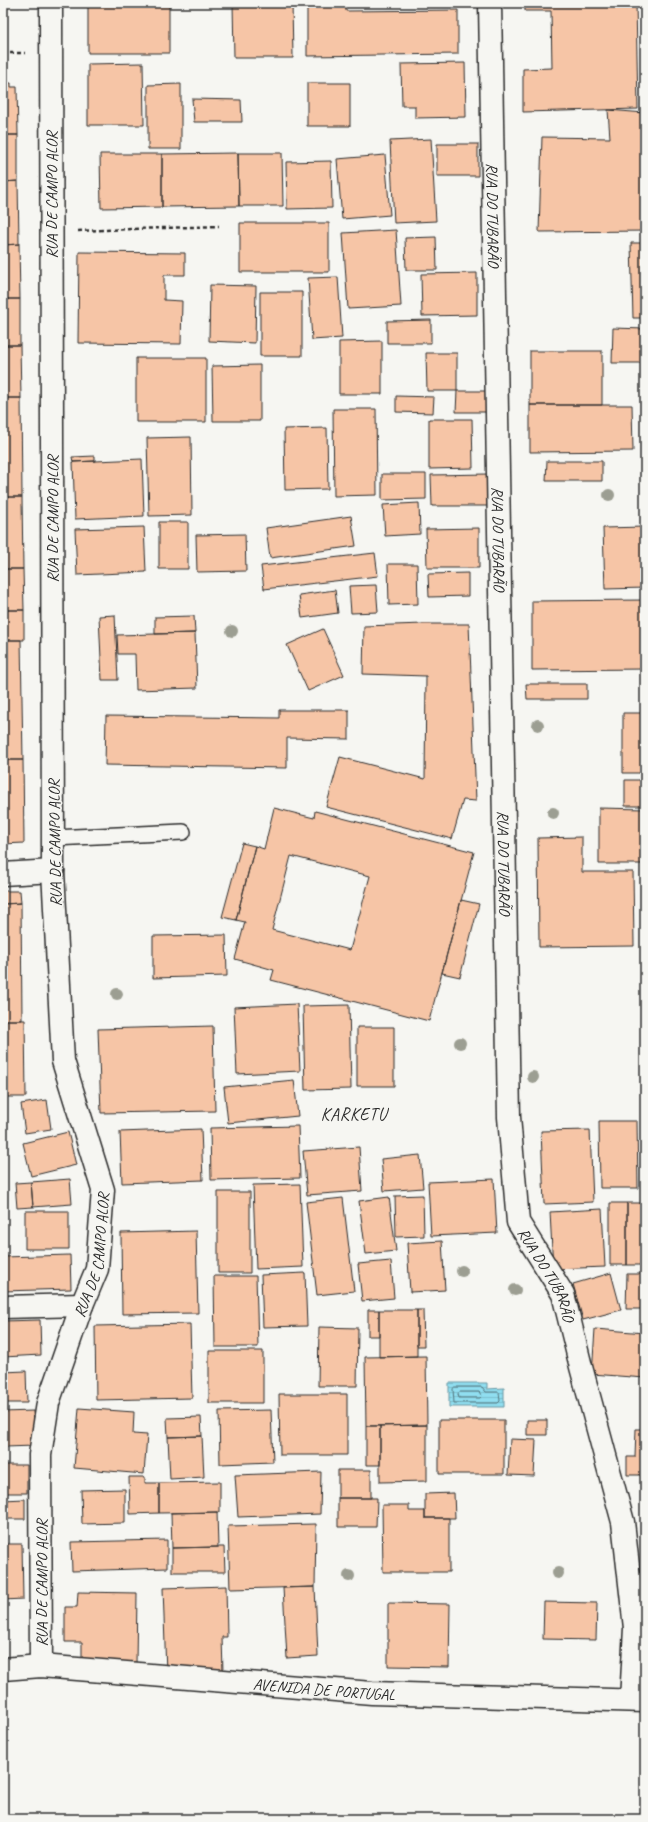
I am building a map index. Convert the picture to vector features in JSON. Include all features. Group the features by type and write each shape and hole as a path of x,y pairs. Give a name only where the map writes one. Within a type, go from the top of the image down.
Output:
{"street":[{"name":"RUA DE CAMPO ALOR","path":"41,1666 40,1455 48,1403 82,1305 97,1269 103,1190 63,1061 53,871 51,3"},
{"name":"RUA DO TUBARÃO","path":"490,3 509,1117 518,1222 563,1294 580,1367 623,1522 635,1628 638,1700"},
{"path":"3,874 53,871"},
{"path":"3,1307 82,1305"},
{"name":"AVENIDA DE PORTUGAL","path":"3,1669 41,1666 372,1694 638,1700"}],"lane":[{"path":"53,838 183,832"}],"path":[{"path":"52,232 219,226"}],"water":[{"path":"449,1383 487,1383 487,1389 504,1388 504,1407 449,1407"}],"building":[{"path":"88,3 169,3 169,53 88,53"},
{"path":"233,3 292,3 293,58 234,58"},
{"path":"307,3 345,3 346,11 458,10 458,54 307,56"},
{"path":"525,3 636,3 638,109 523,112 523,69 552,68 551,11 525,11"},
{"path":"143,63 144,125 88,125 88,64"},
{"path":"465,63 466,117 415,118 415,106 402,106 401,64"},
{"path":"3,83 11,83 11,87 17,87 18,135 3,135"},
{"path":"307,83 350,83 350,126 307,126"},
{"path":"181,84 181,149 148,149 148,85"},
{"path":"192,99 241,100 242,122 194,122"},
{"path":"608,110 645,113 645,231 539,232 542,137 610,138"},
{"path":"3,135 18,135 18,181 3,182"},
{"path":"431,139 436,221 394,223 390,141"},
{"path":"437,144 478,144 478,176 437,176"},
{"path":"238,153 239,206 162,207 162,154"},
{"path":"238,153 282,153 283,206 239,206"},
{"path":"100,154 162,154 162,207 101,208"},
{"path":"385,155 390,215 342,219 337,159"},
{"path":"331,161 332,208 287,209 286,162"},
{"path":"18,181 19,244 3,245 3,182"},
{"path":"240,223 329,223 329,272 240,272"},
{"path":"396,230 401,306 348,309 343,233"},
{"path":"436,237 437,270 406,270 405,238"},
{"path":"631,243 645,243 645,318 633,318"},
{"path":"19,244 20,299 3,299 3,245"},
{"path":"79,252 185,253 185,275 164,275 164,300 182,301 181,344 78,343"},
{"path":"477,273 477,315 422,316 421,274"},
{"path":"338,277 342,338 312,340 308,278"},
{"path":"210,285 256,286 255,343 209,341"},
{"path":"260,292 302,292 302,356 260,356"},
{"path":"3,299 20,299 20,345 3,345"},
{"path":"431,320 431,343 387,343 387,321"},
{"path":"613,328 645,329 645,363 612,363"},
{"path":"382,341 382,394 339,394 339,342"},
{"path":"3,345 20,345 21,398 3,398"},
{"path":"530,351 602,351 602,405 530,405"},
{"path":"426,353 457,353 457,391 427,391"},
{"path":"136,358 206,358 206,422 136,422"},
{"path":"260,365 260,421 213,421 212,366"},
{"path":"457,391 488,391 488,412 456,412"},
{"path":"396,396 434,397 433,413 396,412"},
{"path":"3,398 21,398 22,497 3,497"},
{"path":"530,405 632,405 633,451 530,452"},
{"path":"333,409 376,409 377,495 334,496"},
{"path":"429,419 472,419 473,468 429,469"},
{"path":"327,428 328,489 285,490 284,429"},
{"path":"191,437 192,515 149,516 147,438"},
{"path":"95,456 95,461 73,462 72,457"},
{"path":"142,459 144,516 75,519 73,462"},
{"path":"547,461 602,461 602,481 546,481"},
{"path":"382,474 426,474 426,499 382,500"},
{"path":"488,474 488,506 432,506 431,475"},
{"path":"3,497 22,497 23,569 3,569"},
{"path":"419,503 420,534 385,536 383,505"},
{"path":"351,516 356,546 270,558 266,528"},
{"path":"159,522 188,522 188,569 159,569"},
{"path":"144,527 146,572 77,575 75,529"},
{"path":"644,527 645,588 605,589 603,528"},
{"path":"479,528 479,568 427,568 426,529"},
{"path":"245,534 246,571 197,572 196,535"},
{"path":"375,553 378,576 264,589 261,566"},
{"path":"388,564 417,564 418,604 389,605"},
{"path":"3,569 23,569 24,610 3,610"},
{"path":"468,573 468,596 429,597 428,574"},
{"path":"376,585 378,612 351,613 349,586"},
{"path":"335,590 338,613 302,618 299,595"},
{"path":"645,600 645,669 532,670 532,601"},
{"path":"3,610 24,610 24,640 3,640"},
{"path":"115,615 118,680 102,680 99,616"},
{"path":"194,616 195,633 155,634 155,617"},
{"path":"469,624 476,801 463,800 452,839 326,807 340,757 425,779 426,676 363,674 364,626"},
{"path":"323,629 344,675 308,691 287,645"},
{"path":"195,633 197,688 136,690 135,654 118,654 117,635"},
{"path":"3,640 21,640 23,760 3,760"},
{"path":"526,684 587,684 587,699 527,699"},
{"path":"279,710 349,710 349,739 287,738 287,768 105,765 106,716 279,718"},
{"path":"623,713 645,713 645,773 623,773"},
{"path":"3,760 23,760 24,843 3,844"},
{"path":"625,780 645,780 645,806 625,806"},
{"path":"274,808 314,818 315,811 474,852 429,1021 271,980 274,970 235,959 245,922 236,920 255,846 264,849","holes":["291,856 370,876 350,950 272,930"]},
{"path":"599,808 645,809 645,864 599,864"},
{"path":"582,837 582,872 633,872 634,946 539,947 538,838"},
{"path":"242,843 255,846 236,920 222,917"},
{"path":"3,891 20,891 21,903 3,904"},
{"path":"461,900 479,904 460,977 442,973"},
{"path":"21,903 22,1020 3,1020 3,904"},
{"path":"226,935 227,976 153,978 153,936"},
{"path":"297,1004 300,1071 237,1074 234,1007"},
{"path":"349,1005 351,1089 305,1090 303,1006"},
{"path":"3,1020 25,1020 26,1097 3,1097"},
{"path":"213,1026 215,1111 101,1113 98,1029"},
{"path":"357,1027 394,1027 394,1086 357,1086"},
{"path":"294,1080 298,1116 228,1123 224,1087"},
{"path":"47,1100 51,1129 25,1133 21,1104"},
{"path":"599,1121 637,1121 638,1188 600,1188"},
{"path":"298,1126 300,1178 211,1180 210,1128"},
{"path":"201,1129 203,1180 122,1183 120,1132"},
{"path":"590,1130 593,1202 544,1204 541,1131"},
{"path":"68,1132 76,1165 31,1176 23,1143"},
{"path":"359,1147 362,1191 307,1195 303,1151"},
{"path":"420,1155 423,1188 384,1191 381,1159"},
{"path":"70,1179 72,1204 33,1207 31,1182"},
{"path":"494,1179 497,1233 431,1236 428,1182"},
{"path":"31,1182 33,1207 17,1208 15,1183"},
{"path":"300,1184 303,1267 256,1269 253,1185"},
{"path":"218,1192 250,1192 250,1273 218,1273"},
{"path":"423,1195 424,1236 396,1237 395,1196"},
{"path":"389,1197 396,1251 366,1254 359,1201"},
{"path":"343,1198 354,1291 317,1295 306,1202"},
{"path":"610,1203 627,1203 627,1265 610,1265"},
{"path":"627,1203 645,1203 645,1265 627,1265"},
{"path":"602,1209 605,1267 553,1269 550,1212"},
{"path":"25,1211 69,1211 69,1249 25,1249"},
{"path":"196,1231 198,1313 122,1314 121,1233"},
{"path":"442,1241 445,1290 410,1292 407,1243"},
{"path":"70,1255 71,1289 3,1291 3,1257"},
{"path":"391,1261 394,1298 362,1301 358,1264"},
{"path":"305,1273 307,1326 263,1327 261,1275"},
{"path":"611,1273 621,1310 583,1320 573,1284"},
{"path":"627,1274 645,1274 645,1309 626,1309"},
{"path":"214,1276 256,1276 258,1347 215,1347"},
{"path":"368,1310 379,1310 379,1336 368,1336"},
{"path":"379,1310 417,1310 417,1356 379,1357"},
{"path":"417,1310 423,1310 424,1346 417,1346"},
{"path":"40,1320 41,1355 3,1357 3,1321"},
{"path":"190,1324 192,1398 96,1400 95,1326"},
{"path":"319,1327 358,1328 357,1386 318,1386"},
{"path":"595,1329 645,1333 645,1378 592,1374"},
{"path":"209,1351 263,1351 263,1403 209,1403"},
{"path":"426,1356 427,1425 366,1426 365,1357"},
{"path":"26,1371 27,1403 3,1403 3,1372"},
{"path":"279,1394 347,1394 347,1455 280,1455"},
{"path":"79,1408 134,1412 133,1434 147,1435 144,1474 74,1468"},
{"path":"271,1410 273,1462 220,1464 219,1411"},
{"path":"33,1411 35,1446 5,1447 3,1412"},
{"path":"201,1417 202,1436 168,1437 167,1418"},
{"path":"439,1420 504,1420 504,1474 439,1474"},
{"path":"527,1420 547,1420 547,1435 527,1435"},
{"path":"427,1425 427,1481 380,1482 380,1426"},
{"path":"366,1426 380,1426 380,1465 366,1465"},
{"path":"636,1429 645,1429 645,1475 627,1475 627,1457 635,1457"},
{"path":"202,1436 204,1477 170,1479 168,1437"},
{"path":"510,1439 536,1440 534,1476 508,1475"},
{"path":"3,1465 27,1465 27,1493 3,1493"},
{"path":"338,1470 371,1470 371,1498 338,1498"},
{"path":"321,1472 320,1514 238,1517 235,1475"},
{"path":"129,1477 145,1477 145,1483 159,1483 159,1513 130,1514"},
{"path":"220,1482 220,1512 159,1513 159,1483"},
{"path":"125,1489 125,1523 82,1524 81,1490"},
{"path":"454,1493 455,1518 425,1518 425,1494"},
{"path":"338,1498 377,1498 376,1527 338,1527"},
{"path":"25,1499 25,1519 3,1519 3,1500"},
{"path":"382,1505 409,1505 409,1511 425,1511 425,1518 449,1518 449,1572 383,1572"},
{"path":"217,1512 218,1547 172,1548 171,1513"},
{"path":"316,1524 315,1587 230,1589 228,1526"},
{"path":"167,1540 167,1568 72,1571 71,1542"},
{"path":"3,1544 22,1544 23,1599 3,1600"},
{"path":"224,1547 225,1572 172,1572 172,1548"},
{"path":"226,1586 227,1637 222,1637 223,1672 166,1673 163,1588"},
{"path":"315,1587 318,1656 287,1658 283,1588"},
{"path":"78,1592 137,1593 136,1664 82,1663 82,1642 65,1642 65,1607 77,1607"},
{"path":"544,1602 597,1603 596,1640 543,1639"},
{"path":"388,1603 450,1604 449,1667 388,1666"}],"district":[{"name":"KARKETU","path":"354,1114"}]}
